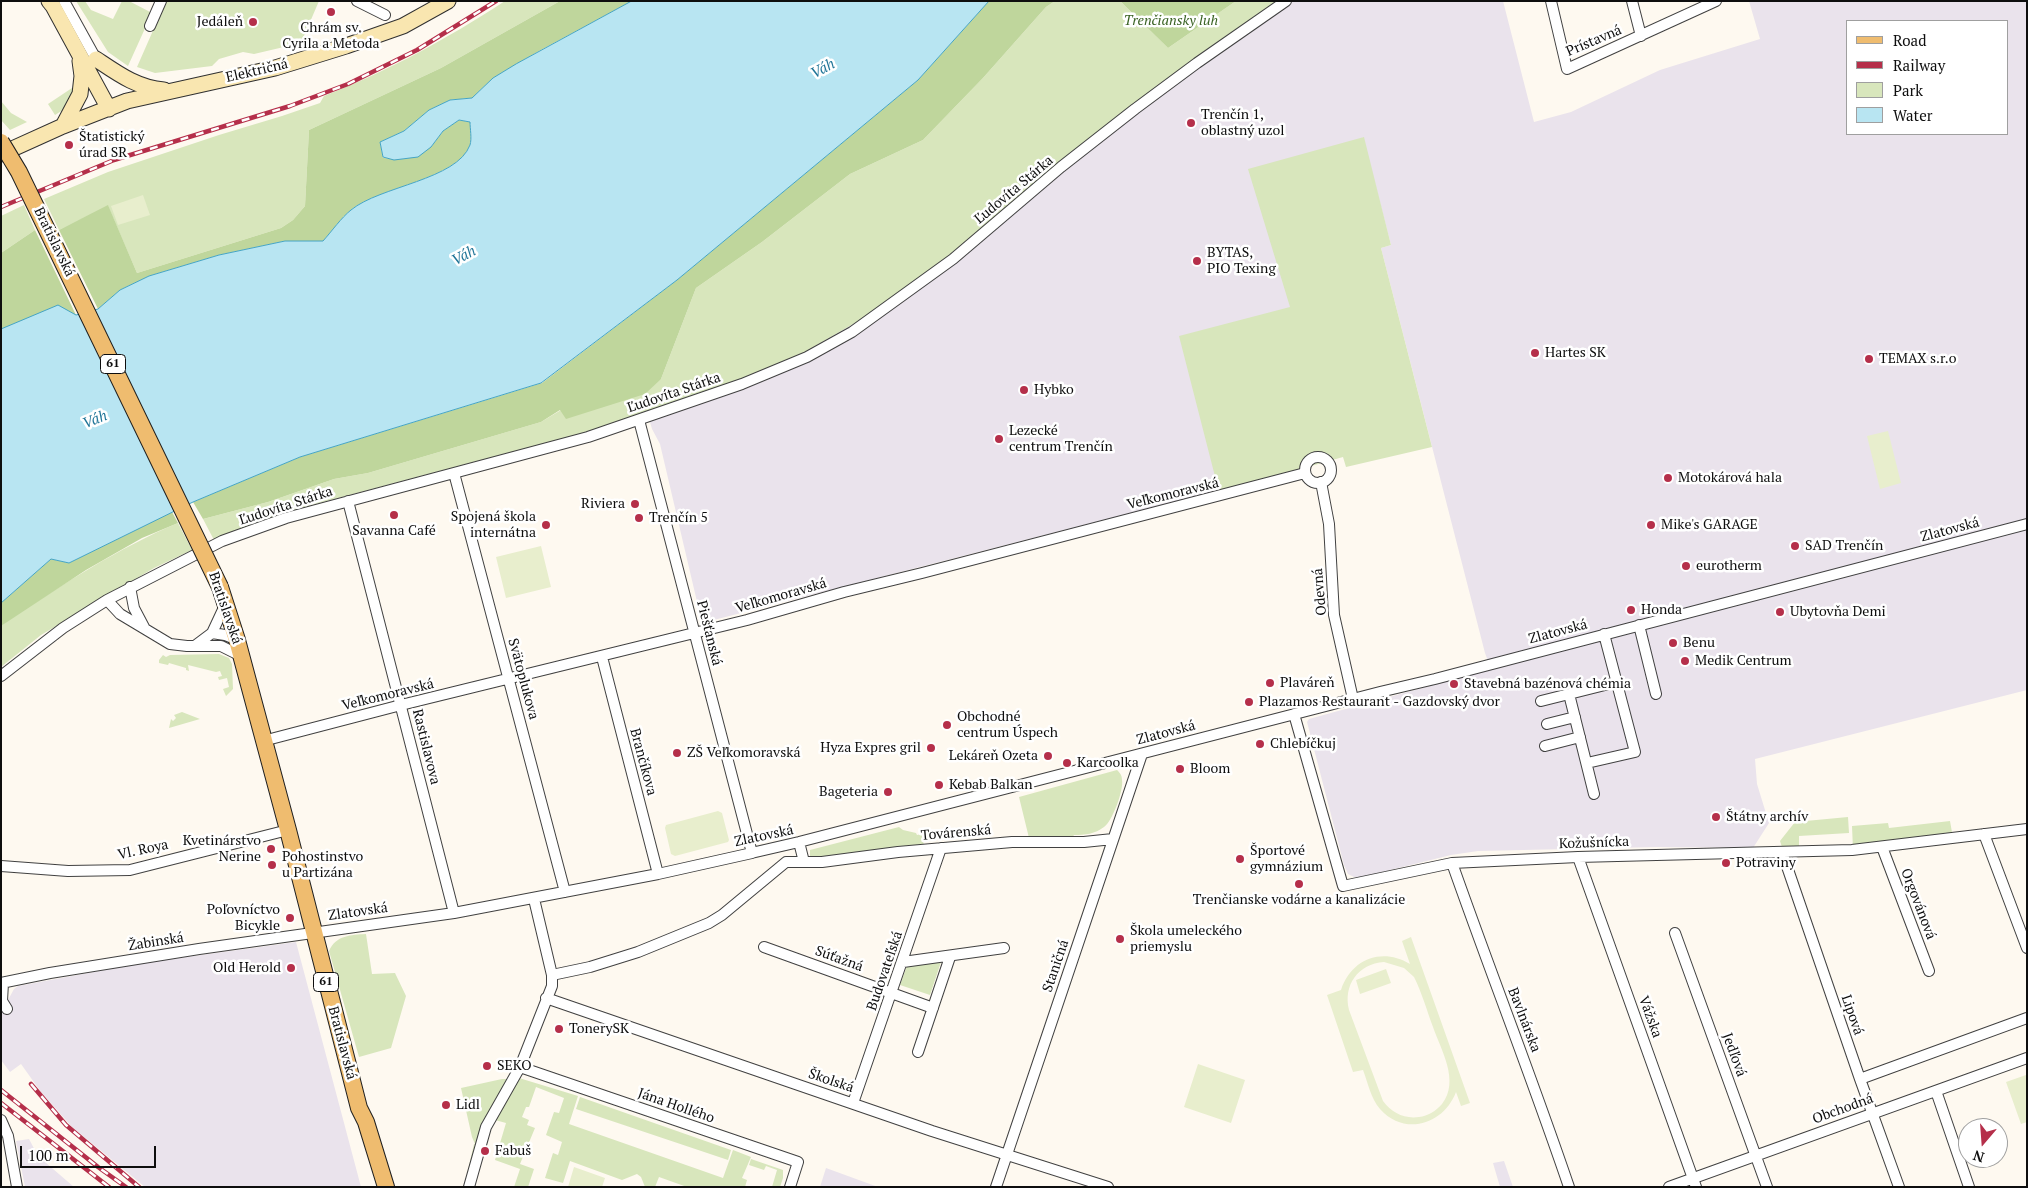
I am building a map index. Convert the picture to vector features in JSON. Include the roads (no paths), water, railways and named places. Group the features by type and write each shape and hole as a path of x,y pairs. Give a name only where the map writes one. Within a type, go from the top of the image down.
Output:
{"main road":[{"name":"Električná","path":"1,154 63,126 128,101 275,68 346,46 403,26 448,1"},
{"path":"54,2 109,109"},
{"path":"63,126 80,94 82,76 80,54"},
{"path":"96,59 124,78 142,86 176,90"},
{"path":"96,59 107,89 109,109"},
{"name":"Bratislavská","path":"1,142 19,172 223,595 288,830 359,1108 366,1122 386,1187"},
{"name":"Bratislavská","path":"359,1108 359,1122 378,1187"}],"street":[{"path":"150,26 161,1"},
{"path":"357,1 385,15"},
{"name":"Ľudovíta Stárka","path":"1,676 68,624 107,600 222,541 286,518 559,445 639,420 742,384 791,364 852,332 954,259 1061,168 1135,109 1286,1"},
{"name":"Prístavná","path":"1551,1 1567,69 1716,1"},
{"name":"Prístavná","path":"1632,1 1641,36"},
{"path":"54,2 96,59"},
{"name":"Piešťanská","path":"639,420 752,853"},
{"path":"1318,457 1326,460 1330,471 1328,478 1321,482 1313,482 1305,473 1306,466 1311,459 1318,457"},
{"name":"Svätoplukova","path":"454,473 565,892"},
{"name":"Veľkomoravská","path":"263,741 401,705 602,657 757,617 844,592 1305,473"},
{"name":"Odevná","path":"1321,482 1329,524 1334,615 1353,699"},
{"name":"Rastislavova","path":"348,501 454,913"},
{"name":"Zlatovská","path":"752,853 747,854 1142,754 2027,524"},
{"path":"130,587 134,608 144,627"},
{"path":"196,645 212,633 223,613 223,595"},
{"path":"107,600 120,614 170,644 178,646 221,646 241,656"},
{"path":"1639,625 1656,694"},
{"path":"212,633 225,634 237,640"},
{"path":"1587,763 1635,752 1604,634"},
{"name":"Brančíkova","path":"602,657 658,874"},
{"path":"1541,701 1617,682"},
{"path":"1569,694 1594,794"},
{"name":"Kožušnícka","path":"1294,714 1343,886 1452,863 1882,847 2027,829"},
{"path":"1547,724 1575,717"},
{"path":"1545,746 1580,737"},
{"name":"Staničná","path":"996,1187 1142,754"},
{"name":"Vl. Roya","path":"1,866 68,871 130,870 288,830"},
{"path":"1984,834 2027,948"},
{"name":"Továrenská","path":"552,974 590,967 638,952 709,923 722,915 786,862 822,862 1012,842 1084,842 1113,839"},
{"path":"799,842 803,858 802,862"},
{"name":"Orgovánová","path":"1882,847 1929,970"},
{"name":"Budovateľská","path":"853,1103 942,848"},
{"name":"Lipová","path":"1782,852 1899,1187"},
{"name":"Zlatovská","path":"314,932 454,913 534,899 752,853"},
{"name":"Vážska","path":"1578,857 1694,1182"},
{"name":"Bavlnárska","path":"1452,863 1534,1085 1569,1187"},
{"path":"469,1187 486,1127 520,1067 552,986 552,974 534,899"},
{"name":"Žabinská","path":"2,984 68,970 314,932"},
{"name":"Jedľová","path":"1675,933 1766,1187"},
{"name":"Súťažná","path":"764,947 934,1008"},
{"path":"903,962 950,957 1004,948"},
{"path":"918,1052 950,957"},
{"path":"2,984 2,1001 6,1009"},
{"name":"Školská","path":"546,998 1007,1155 1108,1187"},
{"name":"Obchodná","path":"1860,1079 2027,1018"},
{"name":"Obchodná","path":"1669,1187 1694,1182 1755,1155 2027,1058"},
{"name":"Jána Hollého","path":"520,1067 798,1162 790,1187"},
{"path":"1936,1091 1969,1187"},
{"path":"1,1120 8,1136 17,1187"}],"water":[{"name":"Váh","path":"632,1 989,1 918,80 677,280 541,383 300,457 193,502 69,563 51,559 1,603 1,329 58,305 76,315 98,309 120,290 149,276 219,255 285,241 323,241 347,213 364,202 450,167 462,157 471,143 470,122 459,120 443,131 431,147 418,157 394,160 383,157 380,142 404,131 429,110 450,100 472,98 493,78 516,64"}],"railway":[{"path":"1,207 114,160 290,106 348,84 417,50 496,1"},
{"path":"31,1084 66,1125 139,1187"},
{"path":"1,1090 126,1187"},
{"path":"1,1103 109,1187"}],"place":[{"name":"Chrám sv. Cyrila a Metoda","path":"331,12"},
{"name":"Jedáleň","path":"253,22"},
{"name":"Trenčín 1, oblastný uzol","path":"1191,123"},
{"name":"Štatistický úrad SR","path":"69,145"},
{"name":"BYTAS, PIO Texing","path":"1197,261"},
{"name":"Hartes SK","path":"1535,353"},
{"name":"TEMAX s.r.o","path":"1869,359"},
{"name":"Hybko","path":"1024,390"},
{"name":"Lezecké centrum Trenčín","path":"999,439"},
{"name":"Motokárová hala","path":"1668,478"},
{"name":"Riviera","path":"635,504"},
{"name":"Savanna Café","path":"394,515"},
{"name":"Trenčín 5","path":"639,518"},
{"name":"Spojená škola internátna","path":"546,525"},
{"name":"Mike's GARAGE","path":"1651,525"},
{"name":"SAD Trenčín","path":"1795,546"},
{"name":"eurotherm","path":"1686,566"},
{"name":"Honda","path":"1631,610"},
{"name":"Ubytovňa Demi","path":"1780,612"},
{"name":"Benu","path":"1673,643"},
{"name":"Medik Centrum","path":"1685,661"},
{"name":"Plaváreň","path":"1270,683"},
{"name":"Stavebná bazénová chémia","path":"1454,684"},
{"name":"Plazamos Restaurant - Gazdovský dvor","path":"1249,702"},
{"name":"Obchodné centrum Úspech","path":"947,725"},
{"name":"Chlebíčkuj","path":"1260,744"},
{"name":"Hyza Expres gril","path":"931,748"},
{"name":"ZŠ Veľkomoravská","path":"677,753"},
{"name":"Lekáreň Ozeta","path":"1048,756"},
{"name":"Karcoolka","path":"1067,763"},
{"name":"Bloom","path":"1180,769"},
{"name":"Kebab Balkan","path":"939,785"},
{"name":"Bageteria","path":"888,792"},
{"name":"Štátny archív","path":"1716,817"},
{"name":"Kvetinárstvo Nerine","path":"271,849"},
{"name":"Športové gymnázium","path":"1240,859"},
{"name":"Potraviny","path":"1726,863"},
{"name":"Pohostinstvo u Partizána","path":"272,865"},
{"name":"Trenčianske vodárne a kanalizácie","path":"1299,884"},
{"name":"Poľovníctvo Bicykle","path":"290,918"},
{"name":"Škola umeleckého priemyslu","path":"1120,939"},
{"name":"Old Herold","path":"291,968"},
{"name":"TonerySK","path":"559,1029"},
{"name":"SEKO","path":"487,1066"},
{"name":"Lidl","path":"446,1105"},
{"name":"Fabuš","path":"485,1151"}],"park label":[{"name":"Trenčiansky luh","path":"1171,21"}]}
